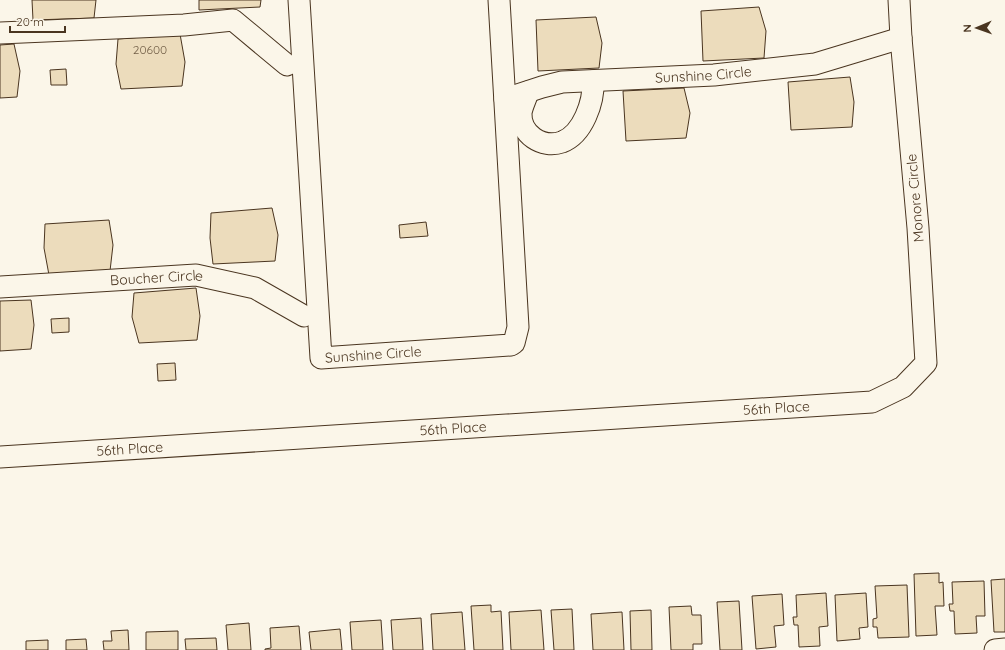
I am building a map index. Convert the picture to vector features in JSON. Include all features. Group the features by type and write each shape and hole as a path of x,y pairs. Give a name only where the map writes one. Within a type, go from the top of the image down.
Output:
{"street":[{"name":"Sunshine Circle","path":"299,0 321,358 511,345 514,343 518,327 499,0"},
{"name":"Monore Circle","path":"899,0 918,228 926,363 903,387"},
{"path":"0,33 184,25 233,20 287,64"},
{"name":"Sunshine Circle","path":"505,99 542,86 562,82 714,75 815,64 901,38"},
{"path":"528,92 521,113 528,135 538,141 550,143 562,142 570,137 579,128 588,111 594,93 593,81"},
{"name":"Boucher Circle","path":"0,287 196,275 255,288 304,316"},
{"name":"56th Place","path":"0,457 872,402 903,387"},
{"path":"995,650 1005,649"}],"building":[{"path":"32,0 96,0 94,18 33,20"},
{"path":"199,0 261,0 260,7 199,10"},
{"path":"759,7 766,31 764,58 703,61 701,11"},
{"path":"596,17 602,43 599,68 538,71 536,20"},
{"path":"180,34 185,62 182,86 121,89 116,64 118,39"},
{"path":"14,44 20,71 17,97 0,98 0,45"},
{"path":"66,69 67,85 51,85 50,70"},
{"path":"850,77 854,102 852,127 791,130 788,82"},
{"path":"684,88 690,113 686,138 626,141 623,91"},
{"path":"272,208 278,235 275,261 213,264 210,238 211,213"},
{"path":"109,220 113,245 110,271 49,275 44,248 45,224"},
{"path":"426,222 428,236 400,238 399,225"},
{"path":"196,288 200,316 197,340 139,343 132,317 134,293"},
{"path":"31,300 34,325 31,349 0,351 0,301"},
{"path":"69,318 69,332 52,333 51,319"},
{"path":"175,363 176,380 158,381 157,364"},
{"path":"939,573 939,583 943,582 944,606 935,606 937,635 916,636 914,574"},
{"path":"1005,579 1005,632 994,632 991,580"},
{"path":"984,581 985,616 976,616 977,633 955,634 954,611 950,611 949,604 953,604 952,582"},
{"path":"907,585 909,637 878,638 877,627 873,627 873,619 877,618 875,586"},
{"path":"826,593 828,626 819,627 820,646 799,647 798,625 794,625 793,617 797,617 796,595"},
{"path":"866,593 868,627 859,628 860,639 837,641 835,595"},
{"path":"782,594 784,625 774,626 776,647 756,649 752,596"},
{"path":"739,601 742,650 720,650 717,602"},
{"path":"491,605 491,612 501,611 503,650 474,650 471,606"},
{"path":"691,606 692,615 701,615 702,644 693,644 693,650 671,650 669,607"},
{"path":"572,609 574,650 554,650 551,610"},
{"path":"541,610 544,650 511,650 509,612"},
{"path":"651,610 652,650 631,650 630,611"},
{"path":"462,612 465,650 433,650 431,614"},
{"path":"622,612 624,650 593,650 591,614"},
{"path":"421,618 423,650 393,650 391,620"},
{"path":"381,620 383,650 352,650 350,622"},
{"path":"249,623 251,650 228,650 226,625"},
{"path":"299,626 301,650 265,650 271,648 270,628"},
{"path":"340,629 342,650 311,650 309,632"},
{"path":"128,630 129,650 104,650 103,641 112,641 111,631"},
{"path":"178,631 178,650 146,650 146,632"},
{"path":"216,638 217,650 186,650 185,639"},
{"path":"86,639 87,650 66,650 66,640"},
{"path":"48,640 48,650 26,650 26,641"}]}
